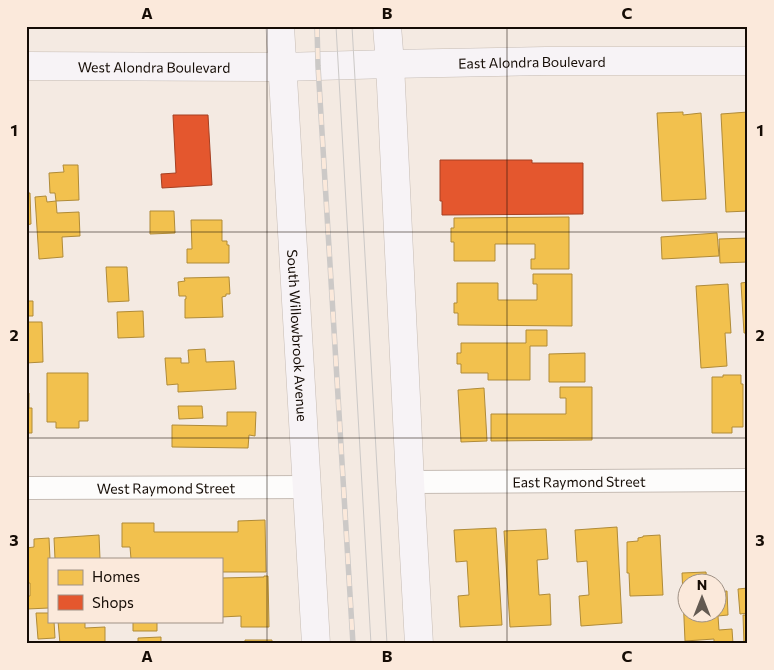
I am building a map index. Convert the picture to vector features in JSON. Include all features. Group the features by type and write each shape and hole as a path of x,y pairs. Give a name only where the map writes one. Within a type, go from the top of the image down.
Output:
{"street":[{"name":"South Willowbrook Avenue","path":"280,26 316,644"},
{"path":"386,26 390,64 419,644"},
{"name":"East Alondra Boulevard","path":"318,66 546,61 748,61"},
{"name":"West Alondra Boulevard","path":"26,66 318,66"},
{"name":"East Raymond Street","path":"410,482 748,480"},
{"name":"West Raymond Street","path":"26,488 307,487"}],"building: Homes":[{"path":"683,112 683,115 701,113 706,199 662,201 657,113"},
{"path":"748,112 748,211 726,212 721,114"},
{"path":"63,165 78,165 79,200 56,201 55,193 50,193 49,173 64,172"},
{"path":"26,193 30,193 31,224 26,225"},
{"path":"46,196 47,202 56,201 57,213 79,212 80,236 62,237 63,257 39,259 35,197"},
{"path":"150,211 174,211 175,233 150,234"},
{"path":"569,217 569,269 531,269 531,259 535,259 535,244 495,244 495,261 454,261 454,242 451,242 451,228 454,228 454,218"},
{"path":"191,220 222,220 222,241 227,241 227,245 229,245 229,263 187,263 187,249 192,249"},
{"path":"717,233 719,256 662,259 661,237"},
{"path":"748,238 748,262 720,263 719,239"},
{"path":"106,267 127,267 129,301 108,302"},
{"path":"533,274 572,274 572,326 458,325 458,313 454,313 454,303 457,303 457,283 498,283 498,300 537,300 537,284 533,284"},
{"path":"229,277 230,294 222,297 223,317 185,318 186,296 179,296 178,282 185,281 184,278"},
{"path":"748,282 748,333 744,333 741,283"},
{"path":"728,284 731,333 725,333 727,366 701,368 696,286"},
{"path":"26,301 33,301 33,316 26,316"},
{"path":"143,311 144,337 118,338 117,312"},
{"path":"26,322 42,322 43,362 26,363"},
{"path":"526,330 547,330 547,346 530,346 530,380 488,380 488,373 461,373 461,364 457,364 457,353 461,353 461,343 526,343"},
{"path":"205,349 206,362 234,361 236,389 178,392 178,384 167,385 165,358 181,358 181,363 189,363 188,350"},
{"path":"585,353 585,382 549,382 549,354"},
{"path":"47,373 88,373 88,421 79,421 79,428 56,428 56,422 47,422"},
{"path":"723,375 741,375 741,384 743,384 743,427 732,427 732,433 712,433 712,377 723,377"},
{"path":"560,387 592,387 592,440 491,441 491,414 566,414 566,398 560,398"},
{"path":"484,388 487,441 461,442 458,390"},
{"path":"26,393 29,393 29,408 32,408 32,433 26,433"},
{"path":"178,406 202,406 203,418 179,419"},
{"path":"227,412 256,412 255,436 249,435 248,448 172,447 172,425 227,426"},
{"path":"265,520 266,572 222,572 222,558 131,558 130,547 122,547 122,523 154,523 154,532 238,532 238,521"},
{"path":"617,527 622,623 581,626 579,596 589,595 587,561 577,562 575,530"},
{"path":"496,528 502,625 460,627 458,596 469,595 467,561 456,562 454,530"},
{"path":"546,529 548,559 537,560 539,595 550,594 551,625 510,627 504,531"},
{"path":"99,535 100,558 55,558 54,538"},
{"path":"660,535 663,595 630,596 629,573 627,573 627,542 638,541 638,538 643,536"},
{"path":"49,538 48,608 27,609 26,596 30,596 30,583 26,583 26,548 34,547 34,539"},
{"path":"268,576 269,627 241,627 241,616 222,617 222,578"},
{"path":"748,588 748,613 740,614 738,589"},
{"path":"727,591 728,615 726,615"},
{"path":"36,613 48,613 48,622 54,622 55,638 38,639"},
{"path":"743,615 748,615 748,644 744,644"},
{"path":"58,622 85,622 85,628 105,627 105,644 60,644"},
{"path":"133,622 157,622 157,631 133,631"},
{"path":"684,622 718,622 719,630 732,629 733,644 714,644 714,639 685,641"},
{"path":"161,637 161,644 138,644 138,638"},
{"path":"245,640 272,640 272,644 245,644"}],"building: Shops":[{"path":"173,115 208,115 212,185 162,188 161,174 176,173"},
{"path":"440,160 532,160 532,163 583,163 583,214 442,215"}],"tram line":[{"path":"336,26 371,644"},
{"path":"352,26 387,644"}],"railway":[{"path":"317,26 353,644"}]}
